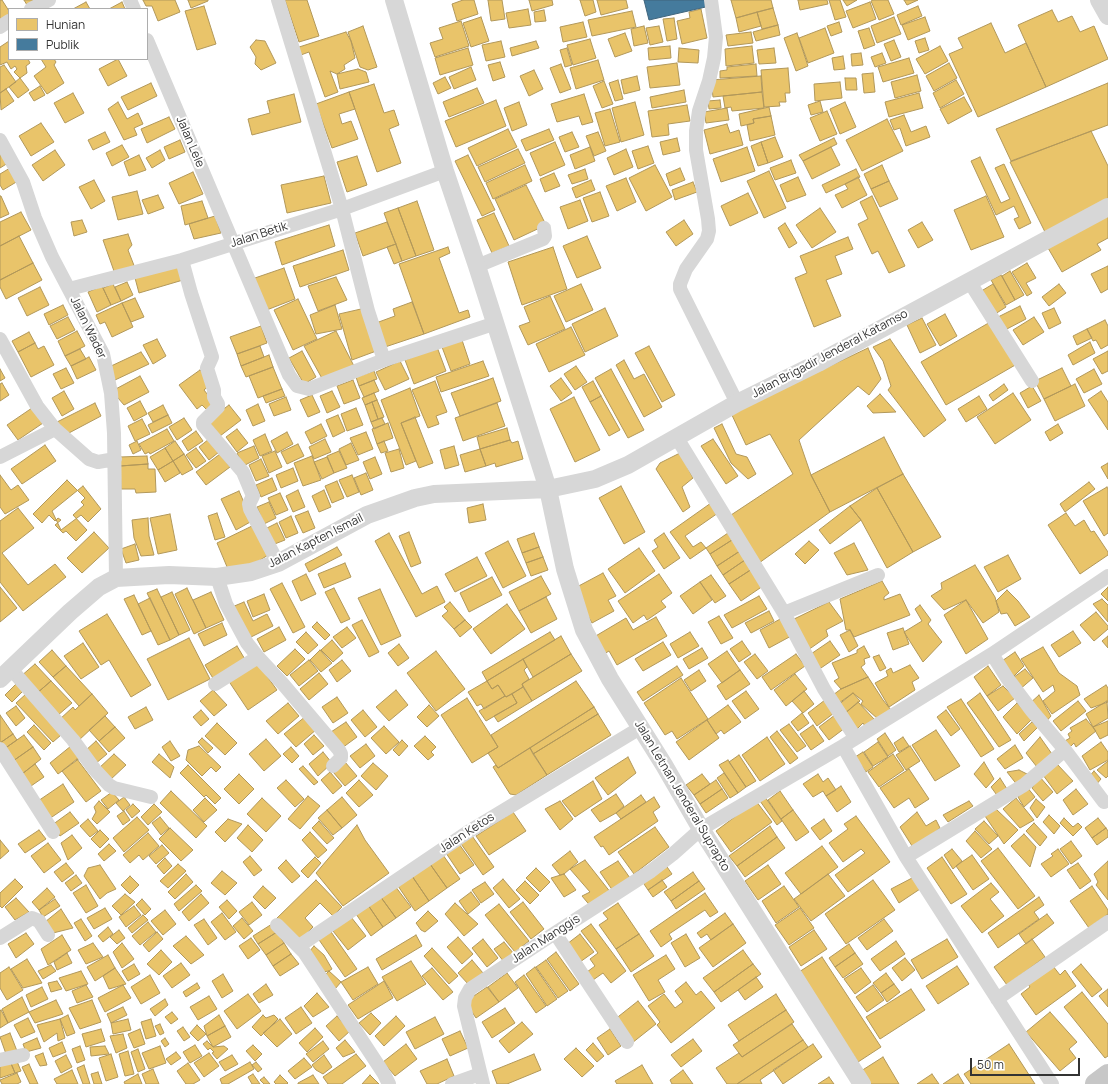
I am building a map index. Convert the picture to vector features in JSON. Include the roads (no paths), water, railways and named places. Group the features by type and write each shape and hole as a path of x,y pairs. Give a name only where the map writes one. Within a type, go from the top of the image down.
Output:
{"highway":[{"path":"1096,1084 1108,1075"}],"street":[{"path":"33,8 49,0"},
{"path":"278,0 342,209 368,311 384,360 496,323"},
{"name":"Jalan Letnan Jenderal Suprapto","path":"394,0 445,171 496,323 548,488 565,569 584,630 610,679 701,829 862,1084"},
{"path":"1099,0 1108,16"},
{"path":"716,1 716,37 714,58 709,82 699,111 696,131 696,150 709,231 707,239 686,269 680,284 680,289 737,403"},
{"name":"Jalan Lele","path":"148,42 232,244 289,375 297,386 309,389 384,360"},
{"name":"Jalan Wader","path":"0,140 23,182 35,218 52,257 103,354 111,393 115,459 116,578"},
{"name":"Jalan Betik","path":"69,289 182,260 342,209 445,171"},
{"name":"Jalan Brigadir Jenderal Katamso","path":"548,488 595,479 628,465 737,403 818,363 1108,208"},
{"path":"477,266 540,241 546,236 544,228"},
{"path":"182,260 212,357 207,368 214,390 214,397 218,406 216,410 204,421 204,425 243,472 253,496 250,509 278,563"},
{"path":"969,281 1032,381"},
{"path":"2,348 37,406 55,429 89,459 98,462 115,459"},
{"path":"0,457 55,429"},
{"path":"677,438 784,613 824,689 856,738"},
{"name":"Jalan Kapten Ismail","path":"6,674 98,587 116,578 169,575 217,577 251,572 278,563 367,514 414,498 434,494 548,488"},
{"path":"784,613 878,575"},
{"name":"Jalan Manggis","path":"482,1079 464,1006 466,994 470,990 651,871 701,829 843,746 992,654 1108,576"},
{"path":"217,577 226,604 247,643 339,750 341,758 333,766"},
{"path":"992,654 1007,678 1032,711 1066,750 1104,802"},
{"path":"215,684 258,657"},
{"path":"6,674 73,740 95,770 109,785 114,788 151,797"},
{"name":"Jalan Ketos","path":"299,946 468,832 640,728"},
{"path":"843,746 906,857 1052,1084"},
{"path":"0,749 53,832"},
{"path":"906,857 1024,785 1066,750"},
{"path":"0,938 32,918 39,921 48,935"},
{"path":"997,999 1108,922"},
{"path":"277,925 299,946 346,1015 389,1084"},
{"path":"555,933 627,1042"},
{"path":"0,1060 23,1055"},
{"path":"452,1084 482,1079"}]}
